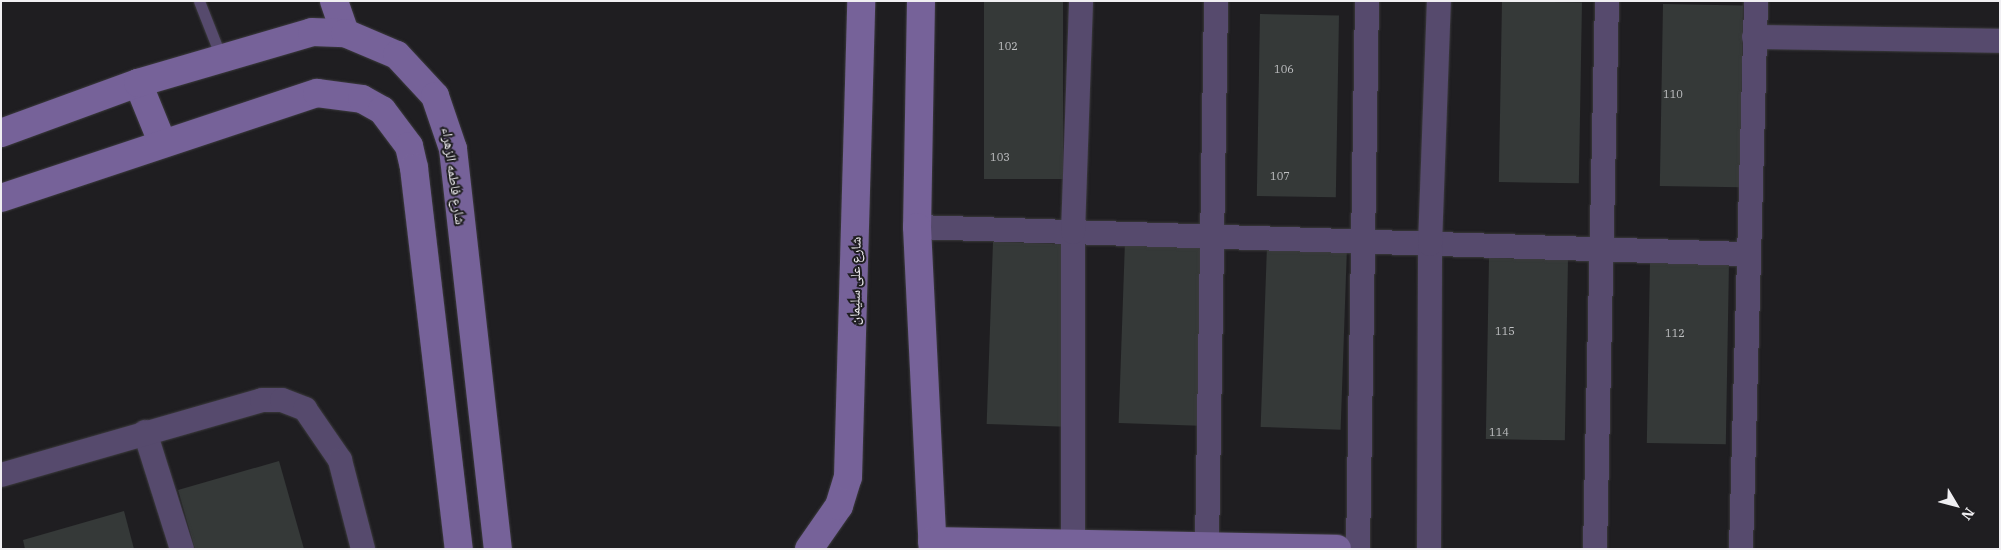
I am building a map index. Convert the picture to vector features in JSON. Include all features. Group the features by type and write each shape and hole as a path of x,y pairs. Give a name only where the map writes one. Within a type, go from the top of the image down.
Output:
{"street":[{"path":"334,1 345,34"},
{"name":"شارع على سليمان","path":"809,549 839,506 848,477 861,1"},
{"path":"921,1 917,227 933,545 1073,543 1337,549"},
{"path":"1073,543 1073,232 1081,1"},
{"path":"1207,546 1210,237 1216,1"},
{"path":"1358,549 1367,1"},
{"path":"1429,549 1430,244 1438,1"},
{"path":"1595,549 1599,250 1607,1"},
{"path":"1741,549 1745,254 1756,1"},
{"name":"شارع فاطمه الزهراء","path":"1,133 138,83 221,57 312,32 345,34 397,55 435,96 447,122 498,549"},
{"path":"1754,37 2000,41"},
{"path":"138,83 162,142"},
{"path":"1,198 162,142 318,93 362,99 398,126 414,168 459,549"},
{"path":"917,227 1745,254"},
{"path":"1,475 144,432 262,400 282,400 305,410 340,460 363,549"},
{"path":"144,432 182,549"}],"lane":[{"path":"199,1 221,57"}],"building":[{"path":"984,1 1063,1 1063,179 984,179"},
{"path":"1502,1 1582,2 1579,183 1499,182"},
{"path":"1663,4 1743,5 1740,187 1660,186"},
{"path":"1260,14 1339,15 1336,197 1257,196"},
{"path":"1125,241 1205,244 1199,426 1119,423"},
{"path":"993,242 1072,245 1066,427 987,424"},
{"path":"1267,245 1347,248 1341,430 1261,427"},
{"path":"1489,258 1568,259 1565,440 1486,439"},
{"path":"1650,261 1729,262 1726,444 1647,443"},
{"path":"279,461 304,549 195,549 178,490"},
{"path":"124,511 134,549 25,549 23,540"}]}
